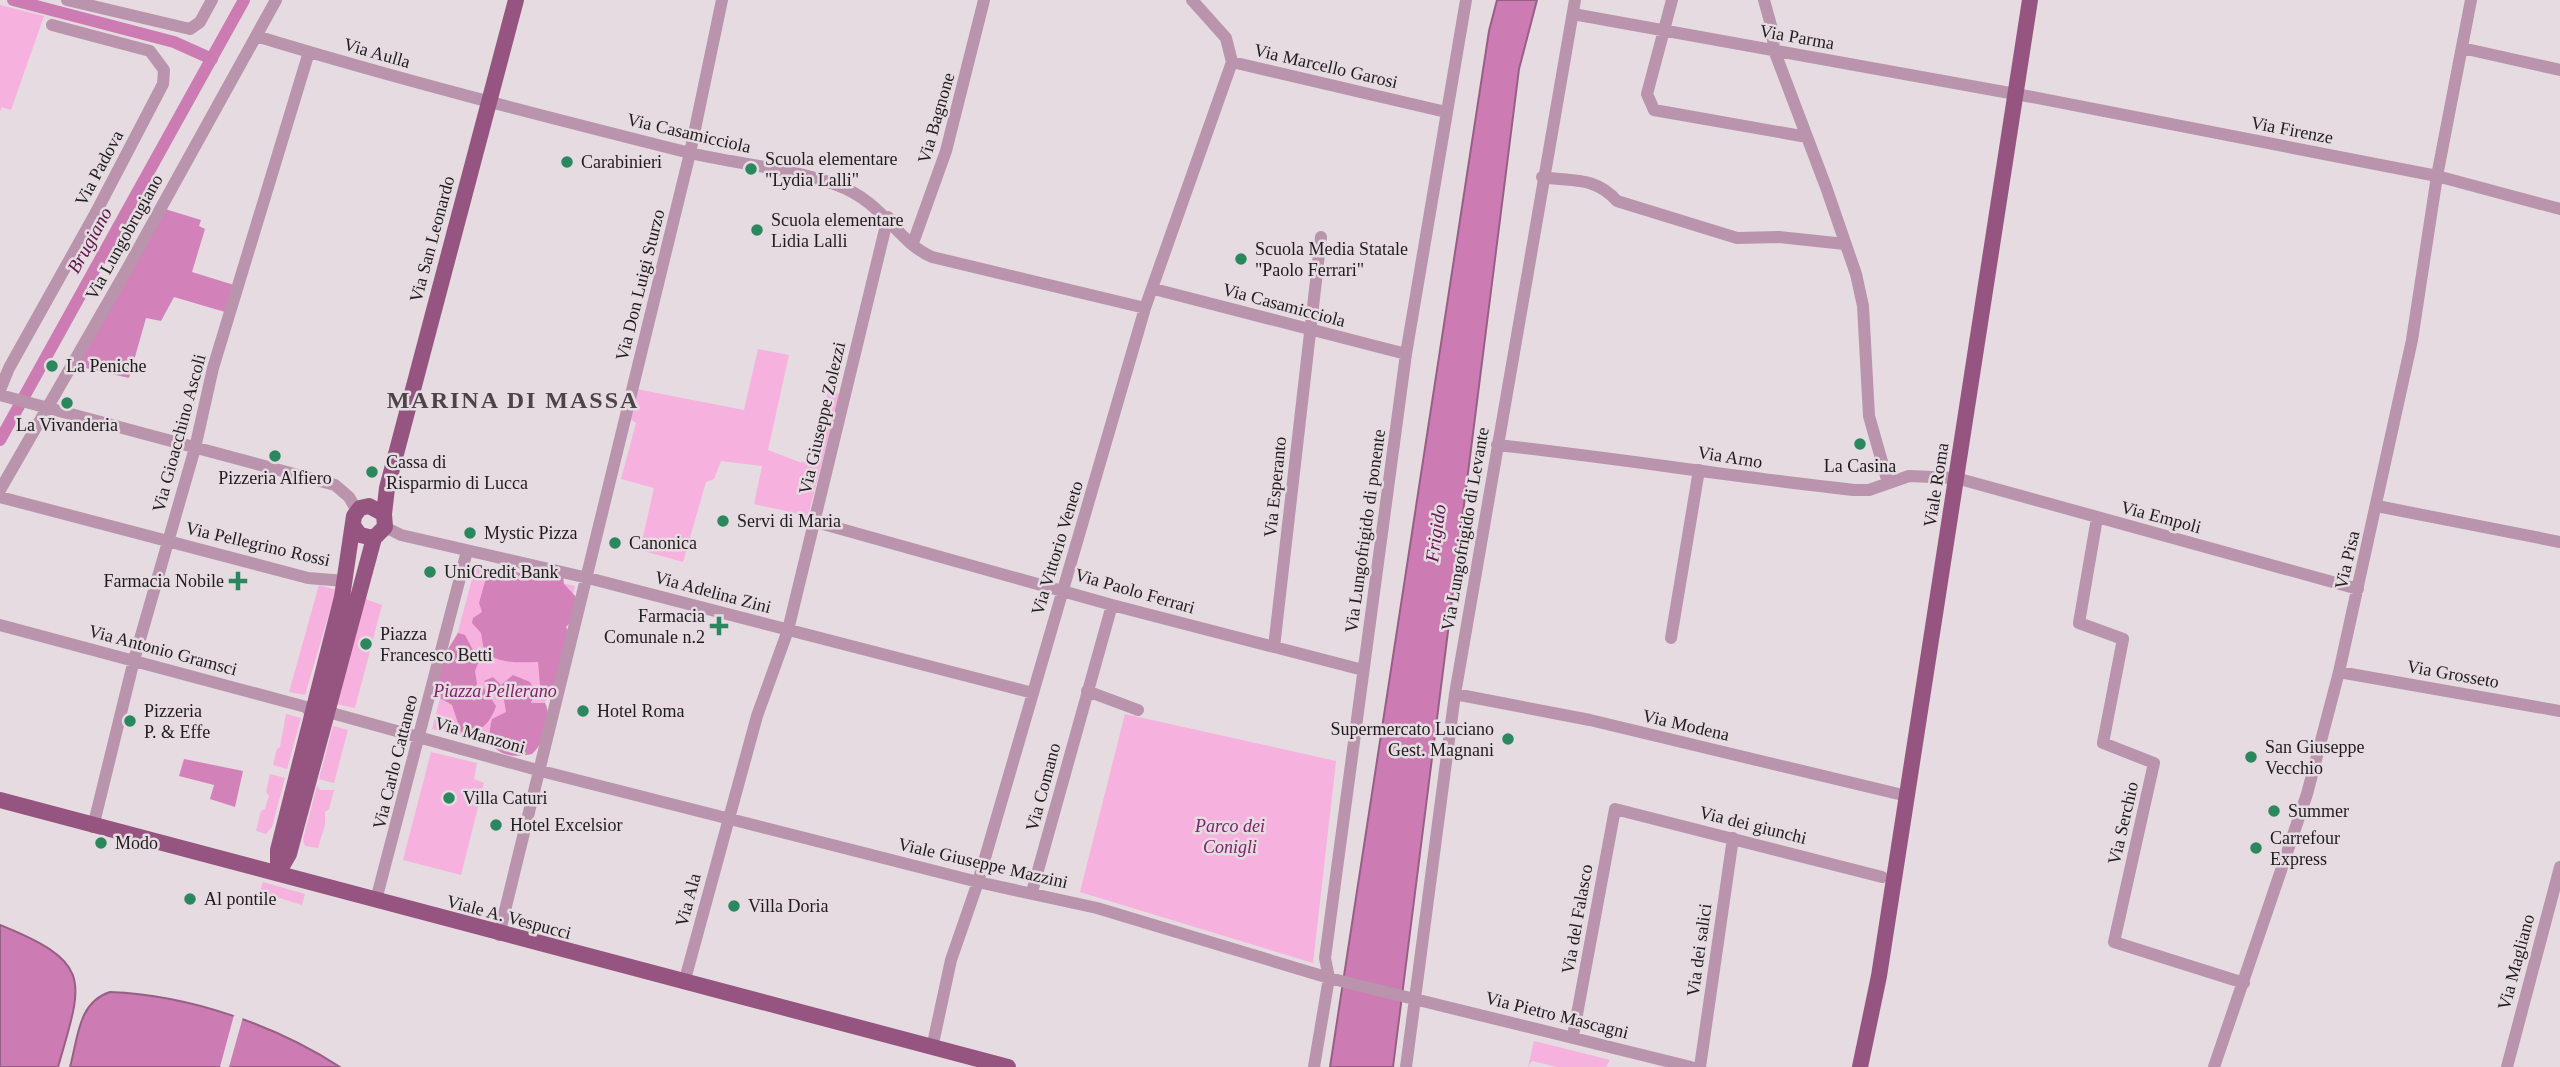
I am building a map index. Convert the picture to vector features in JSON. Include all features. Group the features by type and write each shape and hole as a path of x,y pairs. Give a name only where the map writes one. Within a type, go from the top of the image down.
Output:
{"main road":[{"name":"Via San Leonardo","path":"379,521 516,0"},
{"name":"Viale Roma","path":"1860,1067 1880,976 2030,0"},
{"path":"278,873 289,854 320,714 355,519 365,506 379,521"},
{"path":"355,519 360,535 379,521"},
{"path":"320,714 379,521"},
{"name":"Viale A. Vespucci","path":"0,800 93,827 278,873 499,934 1008,1067"},
{"name":"Viale Roma","path":"1872,1067 1881,1004 1880,976"}],"street":[{"path":"67,0 190,29 200,22 212,0"},
{"name":"Via Lungobrugiano","path":"0,490 43,406 126,271 276,0"},
{"name":"Via Don Luigi Sturzo","path":"588,578 690,153 722,0"},
{"name":"Via Bagnone","path":"913,243 946,151 984,0"},
{"name":"Via Marcello Garosi","path":"1192,0 1226,38 1232,62 1446,112"},
{"name":"Via Lungofrigido di ponente","path":"1314,1067 1335,979 1325,958 1406,354 1466,0"},
{"name":"Via Lungofrigido di Levante","path":"1406,1067 1409,996 1455,694 1542,177 1575,0"},
{"path":"1672,0 1647,94 1654,110 1807,137"},
{"path":"1764,0 1774,36 1774,50 1846,244 1863,306 1868,416 1888,483"},
{"name":"Via Pisa","path":"2214,1067 2307,794 2339,672 2378,506 2412,340 2437,176 2471,0"},
{"name":"Via Parma","path":"1573,14 2015,94"},
{"name":"Via Padova","path":"0,394 9,367 94,216 163,84 164,69 150,51 52,25"},
{"name":"Via Aulla","path":"256,36 488,102"},
{"path":"2462,48 2560,70"},
{"name":"Via Gioacchino Ascoli","path":"93,827 134,660 195,448 213,368 309,52"},
{"name":"Via Vittorio Veneto","path":"932,1048 951,960 978,882 1145,308 1154,289 1232,62"},
{"name":"Via Firenze","path":"2015,94 2437,176 2560,209"},
{"name":"Via Casamicciola","path":"488,102 690,153 835,184 861,195 888,217 918,251 932,257 1145,308"},
{"path":"1542,177 1596,184 1604,187 1617,201 1737,237 1779,237 1846,244"},
{"name":"Via Giuseppe Zolezzi","path":"728,822 757,716 788,630 888,217"},
{"name":"Via Esperanto","path":"1274,647 1321,237"},
{"name":"Via Casamicciola","path":"1154,289 1406,354"},
{"path":"0,394 335,485 349,497 355,519"},
{"name":"Via Arno","path":"1497,444 1854,490 1869,489 1909,476 1956,478"},
{"path":"1671,638 1699,470"},
{"name":"Via Empoli","path":"1956,478 2358,589"},
{"name":"Via Pellegrino Rossi","path":"0,497 308,578 345,581"},
{"path":"2378,506 2560,542"},
{"name":"Via Serchio","path":"2097,518 2079,623 2123,639 2103,743 2154,763 2114,942 2244,983"},
{"name":"Via Adelina Zini","path":"379,521 401,535 588,578 1033,693"},
{"name":"Via Paolo Ferrari","path":"816,522 1063,589 1112,605 1363,670"},
{"name":"Via Carlo Cattaneo","path":"376,901 467,551"},
{"path":"499,934 588,578"},
{"name":"Via Comano","path":"1032,892 1112,605"},
{"name":"Via Antonio Gramsci","path":"0,625 306,707 320,714"},
{"name":"Via Grosseto","path":"2339,672 2560,711"},
{"path":"1087,691 1138,710"},
{"name":"Via Modena","path":"1455,694 1590,720 1907,796"},
{"name":"Via Manzoni","path":"320,714 420,736 541,771"},
{"name":"Viale Giuseppe Mazzini","path":"541,771 728,822 1097,908 1335,979 1409,996"},
{"name":"Via dei giunchi","path":"1615,809 1882,877"},
{"name":"Via del Falasco","path":"1573,1036 1615,809"},
{"name":"Via Ala","path":"684,983 728,822"},
{"name":"Via dei salici","path":"1700,1067 1733,838"},
{"name":"Via Magliano","path":"2511,1066 2560,867"},
{"name":"Via Pietro Mascagni","path":"1409,996 1691,1067"}],"green space":[{"path":"0,5 44,16 11,110 2,107 0,111"},
{"path":"758,349 789,355 768,450 799,462 811,462 828,391 840,394 808,516 754,504 762,466 721,461 714,479 706,482 683,562 640,550 654,488 621,479 636,423 630,419 636,389 744,410"},
{"name":"Piazza Pellerano","path":"476,564 575,586 532,754 432,729"},
{"path":"319,585 336,590 305,695 289,692"},
{"path":"360,597 382,605 355,708 336,704"},
{"path":"286,714 301,718 287,769 273,765 280,747"},
{"name":"Parco dei Conigli","path":"1125,714 1336,761 1313,963 1080,892"},
{"path":"333,726 348,730 334,783 319,779"},
{"path":"431,752 477,763 474,779 484,783 461,875 403,860"},
{"path":"270,774 285,778 272,827 266,834 256,831 261,811 265,809 269,796 266,792"},
{"path":"317,786 320,790 334,790 329,809 325,812 325,825 318,848 305,846 303,839"},
{"path":"263,882 305,894 302,905 260,892"},
{"path":"1534,1041 1610,1060 1606,1067 1557,1067 1532,1061 1528,1067"}],"shaded area":[{"path":"165,209 201,220 199,226 205,229 192,272 234,285 225,312 174,297 161,321 146,318 129,378 77,366"},
{"path":"509,569 522,574 532,569 563,576 564,584 577,598 571,622 566,627 570,634 554,687 545,691 540,685 538,662 496,659 484,651 481,633 472,623 473,618 482,612 479,603 486,578 493,574 500,576"},
{"path":"458,633 465,635 479,661 475,671 477,684 470,698 474,701 484,688 496,706 483,727 467,733 461,732 452,705 435,695 438,665"},
{"path":"513,675 530,682 535,692 531,703 545,703 548,716 540,744 532,754 522,756 505,754 493,746 490,730 492,719 506,712 503,694 484,681 493,677 501,685"},
{"path":"184,759 243,771 235,807 210,799 214,785 179,776"}],"water":[{"name":"Frigido","path":"1497,0 1537,0 1519,69 1393,1067 1330,1067 1489,31"},
{"path":"0,925 31,938 52,951 66,964 74,978 73,1013 58,1067 0,1067"},
{"path":"110,992 170,999 230,1015 288,1038 340,1067 70,1067 85,1012 99,997"}],"pier":[{"path":"234,1015 243,1017 229,1067 220,1067"}],"waterway":[{"name":"Brugiano","path":"13,0 174,42 212,59"},
{"name":"Brugiano","path":"0,440 244,0"}],"place":[{"name":"Carabinieri","path":"567,162"},
{"name":"Scuola elementare \"Lydia Lalli\"","path":"751,169"},
{"name":"Scuola elementare Lidia Lalli","path":"757,230"},
{"name":"Scuola Media Statale \"Paolo Ferrari\"","path":"1241,259"},
{"name":"La Peniche","path":"52,366"},
{"name":"La Vivanderia","path":"67,403"},
{"name":"La Casina","path":"1860,444"},
{"name":"Pizzeria Alfiero","path":"275,456"},
{"name":"Cassa di Risparmio di Lucca","path":"372,472"},
{"name":"Servi di Maria","path":"723,521"},
{"name":"Mystic Pizza","path":"470,533"},
{"name":"Canonica","path":"615,543"},
{"name":"UniCredit Bank","path":"430,572"},
{"name":"Farmacia Nobile","path":"238,581"},
{"name":"Farmacia Comunale n.2","path":"719,626"},
{"name":"Piazza Francesco Betti","path":"366,644"},
{"name":"Hotel Roma","path":"583,711"},
{"name":"Pizzeria P. & Effe","path":"130,721"},
{"name":"Supermercato Luciano Gest. Magnani","path":"1508,739"},
{"name":"San Giuseppe Vecchio","path":"2251,757"},
{"name":"Villa Caturi","path":"449,798"},
{"name":"Summer","path":"2274,811"},
{"name":"Hotel Excelsior","path":"496,825"},
{"name":"Modo","path":"101,843"},
{"name":"Carrefour Express","path":"2256,848"},
{"name":"Al pontile","path":"190,899"},
{"name":"Villa Doria","path":"734,906"}],"district":[{"name":"MARINA DI MASSA","path":"513,400"}]}
